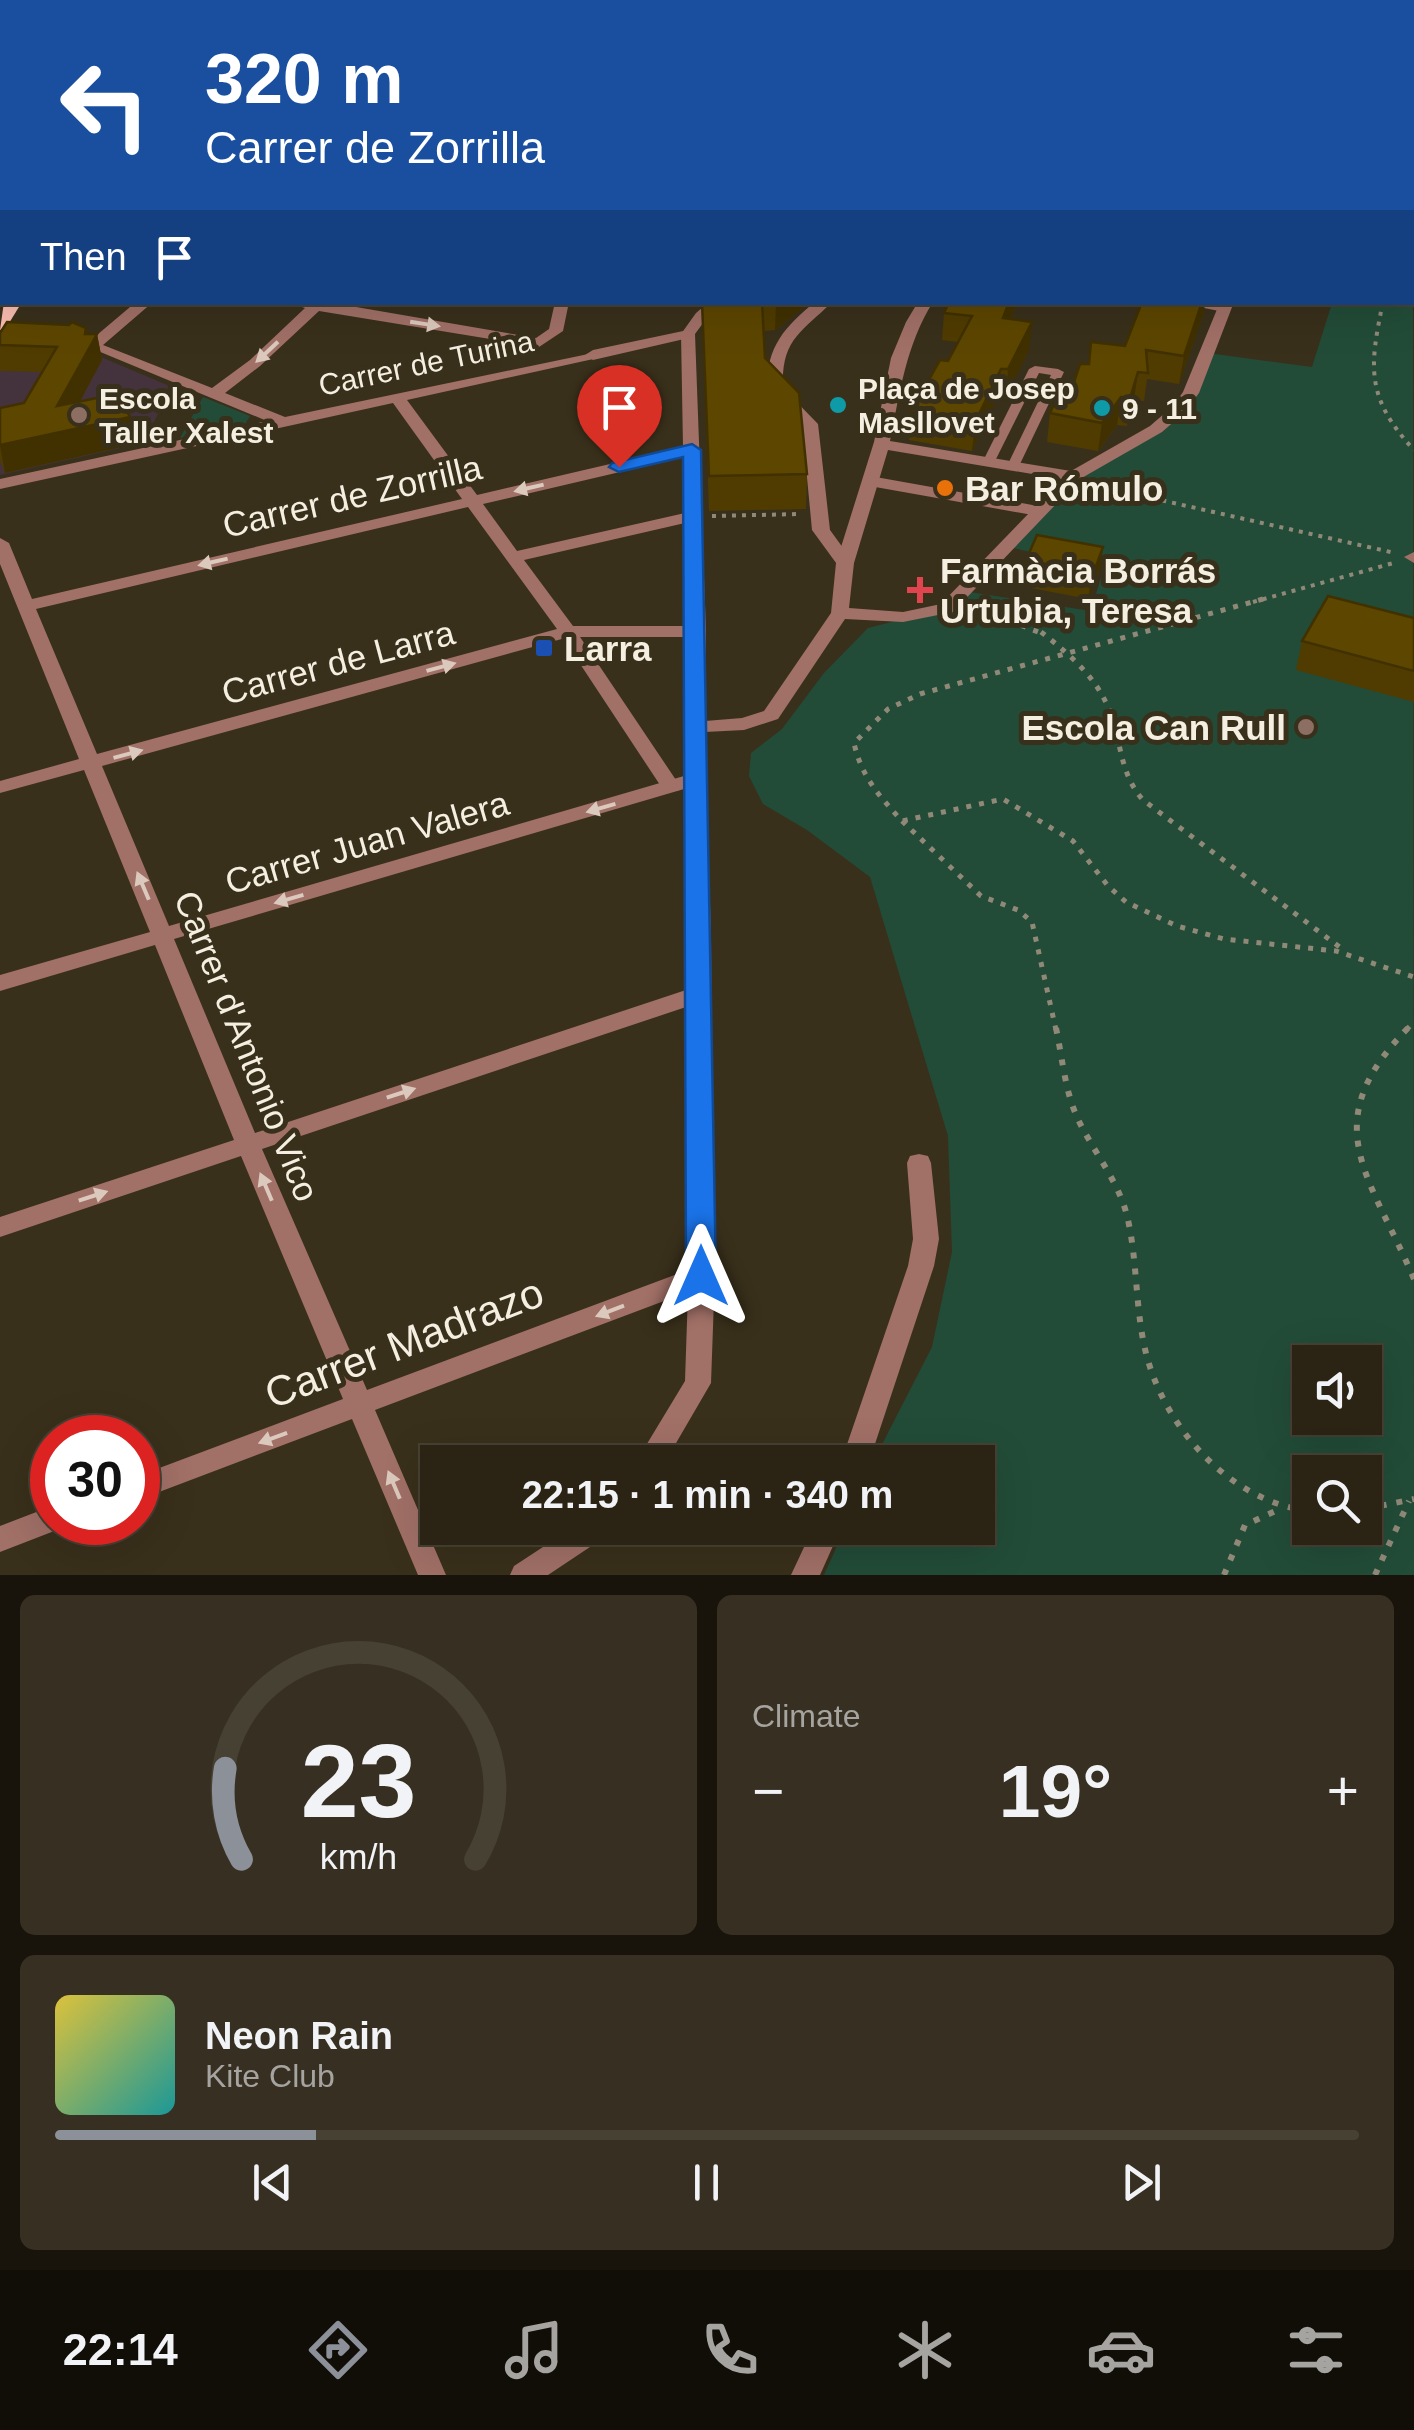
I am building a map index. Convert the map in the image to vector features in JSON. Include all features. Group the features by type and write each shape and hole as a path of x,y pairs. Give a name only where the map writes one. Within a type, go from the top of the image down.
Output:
{"street":[{"path":"92,346 142,305"},
{"path":"215,394 317,305"},
{"path":"324,305 539,342"},
{"path":"542,366 536,352 539,342 556,331 561,305"},
{"path":"660,1445 698,1383 700,994 682,784 697,727 688,334 715,305"},
{"path":"822,305 781,340 772,359 775,389 810,424 821,530 845,563"},
{"path":"697,727 744,724 772,715 840,613 845,563 881,444 899,358 924,305"},
{"path":"840,613 903,618 947,608 1072,478 1156,429 1179,409 1192,393 1226,306"},
{"path":"66,334 283,422"},
{"name":"Carrer de Turina","path":"0,484 688,334"},
{"path":"397,398 682,784"},
{"path":"881,444 1014,464 1072,478"},
{"name":"Carrer de Zorrilla","path":"26,606 692,450"},
{"path":"870,481 1038,511"},
{"path":"512,557 692,516"},
{"name":"Carrer d'Antonio Vico","path":"0,543 248,1144 432,1575"},
{"name":"Carrer de Larra","path":"0,787 568,632 697,632"},
{"name":"Carrer Juan Valera","path":"0,984 682,784"},
{"path":"0,1227 700,994"},
{"path":"861,1445 922,1266 926,1239 919,1163"},
{"name":"Carrer Madrazo","path":"160,1480 701,1288"},
{"path":"0,1538 30,1527"},
{"path":"524,1575 569,1545"},
{"path":"805,1575 818,1545"}],"lane":[{"path":"989,461 1035,369 1058,372 1014,464"}],"path":[{"path":"1382,305 1370,361 1372,387 1379,410 1414,450"},
{"path":"1072,478 1413,557"},
{"path":"692,516 819,514"},
{"path":"1292,1509 1240,1489 1206,1459 1180,1424 1147,1358 1128,1219 1119,1193 1075,1114 1032,922 1018,910 981,896 902,821 868,784 857,764 854,743 888,709 920,694 1413,557"},
{"path":"934,612 996,616 1041,632 1068,652 1102,692 1114,722 1116,753 1138,794 1154,810 1202,840 1352,955"},
{"path":"902,821 1003,798 1073,841 1108,886 1126,902 1176,926 1224,938 1352,955 1414,977"},
{"path":"1414,1022 1383,1049 1362,1085 1354,1139 1370,1191 1401,1245 1414,1278"},
{"path":"1382,1506 1412,1500"},
{"path":"1375,1575 1412,1500"},
{"path":"1224,1575 1245,1525 1282,1508"}],"shaded area":[{"name":"Escola Taller Xalest","path":"25,325 172,387 143,443 0,475 0,363"}],"green space":[{"path":"1331,305 1413,305 1414,1575 824,1575 837,1545 995,1545 995,1445 882,1445 932,1347 952,1252 948,1136 870,877 807,830 763,804 749,776 751,753 782,729 824,673 868,628 947,608 963,591 1091,611 1104,567 1013,548 1074,476 1179,409 1207,353 1312,367"},
{"path":"203,397 250,416 245,424 180,438"}],"building":[{"path":"702,305 762,305 765,358 799,393 807,474 709,476"},
{"path":"948,305 1008,305 1003,318 1032,322 1008,369 1001,369 975,422 911,412 940,360 948,361 972,316 944,313"},
{"path":"1141,305 1201,305 1184,356 1146,350 1148,373 1138,372 1130,398 1121,397 1102,423 1050,413 1063,386 1072,388 1080,364 1089,364 1091,342 1125,346"},
{"path":"7,322 72,322 86,328 85,334 97,334 57,406 117,394 130,417 0,445 0,408 24,403 57,347 0,345 0,333"},
{"path":"1037,535 1103,547 1091,580 1023,567"},
{"path":"1328,596 1414,618 1414,671 1302,641"}],"place":[{"name":"Plaça de Josep Masllovet","path":"838,405"},
{"name":"9 - 11","path":"1102,408"},
{"name":"Escola Taller Xalest","path":"79,415"},
{"name":"Bar Rómulo","path":"945,488"},
{"name":"Farmàcia Borrás Urtubia, Teresa","path":"920,590"},
{"name":"Larra","path":"544,648"},
{"name":"Escola Can Rull","path":"1306,727"}],"route":[{"path":"619,467 692,450 697,632 694,780 700,937 701,1276"}]}
